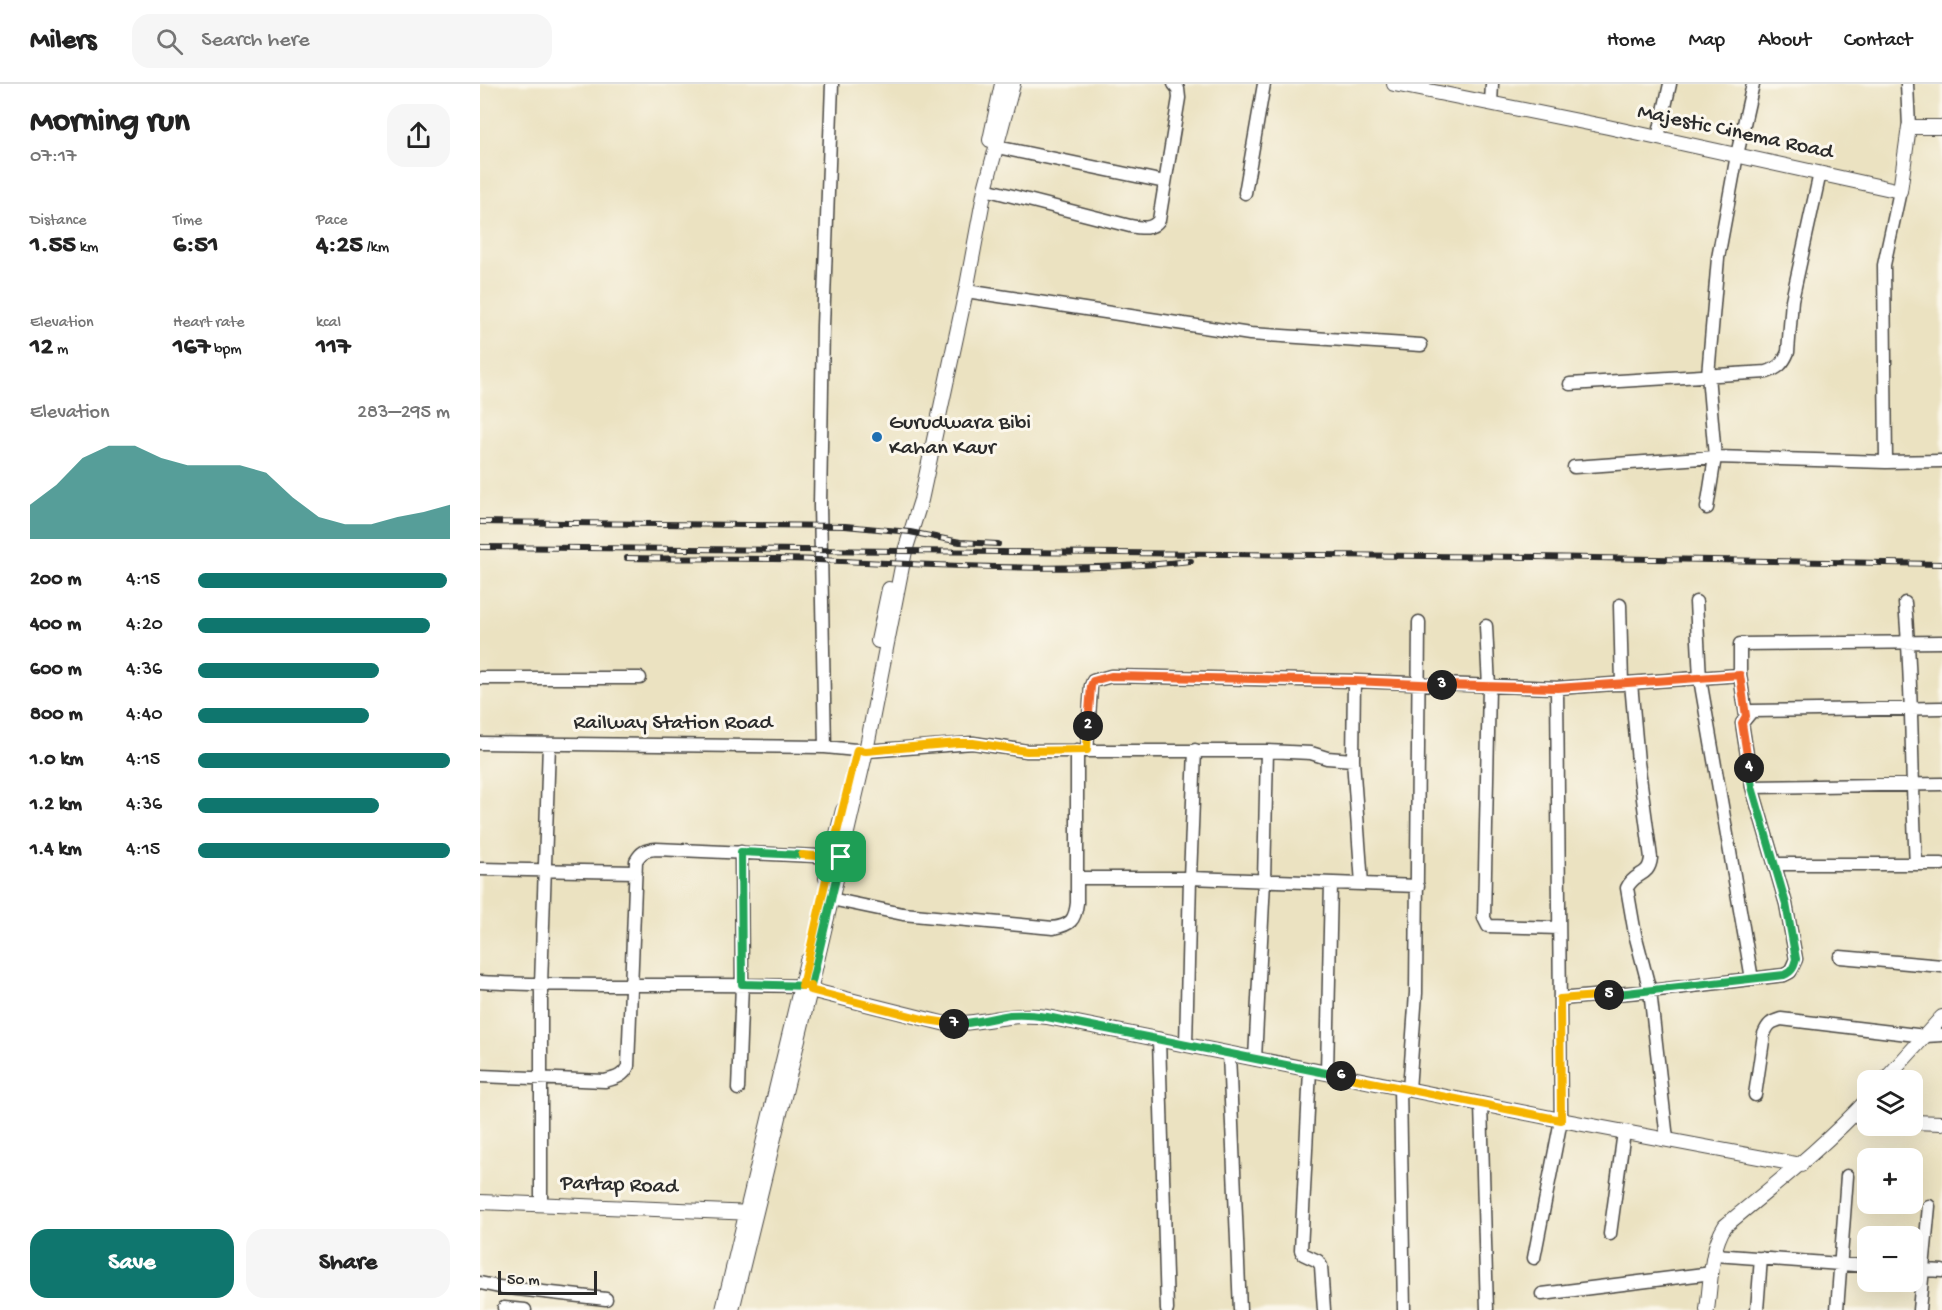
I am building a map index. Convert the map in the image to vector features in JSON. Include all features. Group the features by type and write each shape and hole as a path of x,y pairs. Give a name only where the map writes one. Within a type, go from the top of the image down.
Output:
{"street":[{"path":"825,747 820,505 823,326 832,84"},
{"path":"861,750 884,608 912,504 1002,84"},
{"path":"808,987 905,551 921,500 966,291 985,189 1013,84"},
{"path":"985,189 1140,228 1153,226 1159,220 1179,98 1178,89 1174,84"},
{"path":"1245,193 1264,84"},
{"name":"Majestic Cinema Road","path":"1394,84 1900,191"},
{"path":"1491,103 1492,84"},
{"path":"1658,138 1670,84"},
{"path":"1707,508 1715,457 1708,375 1718,258 1753,84"},
{"path":"1886,462 1884,265 1900,191 1909,127 1907,84"},
{"path":"1909,127 1942,127"},
{"path":"997,147 1166,182"},
{"path":"1570,384 1767,372 1777,368 1785,360 1788,352 1792,300 1820,174"},
{"path":"966,291 1250,334 1421,345"},
{"path":"1574,467 1715,457 1886,462 1942,461"},
{"path":"1696,602 1701,679 1752,979"},
{"path":"1905,603 1909,642 1916,864"},
{"path":"1620,605 1626,684 1652,858 1646,873 1635,877 1627,888 1635,934 1650,991 1667,1139"},
{"path":"1404,1310 1405,1089 1416,993 1419,622"},
{"path":"1486,626 1489,687 1486,923 1492,926 1559,928"},
{"path":"1746,716 1740,675 1740,644 1942,642"},
{"path":"831,898 903,914 1053,928 1065,926 1076,915 1082,750 1091,686 1093,681 1101,678 1122,676 1354,681 1557,688 1740,675"},
{"path":"480,678 640,678"},
{"path":"1354,681 1353,760 1362,884"},
{"path":"1534,1258 1561,1120 1557,688"},
{"path":"1560,999 1650,991 1784,975 1790,972 1796,959 1786,904 1752,787 1742,723 1746,716 1752,711 1942,708"},
{"name":"Railway Station Road","path":"480,743 825,747 861,750 973,743 1027,751 1267,750 1311,753 1327,758 1353,760"},
{"path":"541,1204 541,985 549,744"},
{"path":"1186,1045 1195,750"},
{"path":"1255,1059 1264,881 1267,750"},
{"path":"1752,787 1942,784"},
{"path":"480,1076 605,1081 622,1076 626,1072 632,986 636,861 640,853 647,850 836,857"},
{"path":"738,1089 742,984 741,852"},
{"path":"723,1310 751,1213 831,898 836,857"},
{"path":"1774,864 1942,864"},
{"path":"480,869 636,872"},
{"path":"1077,878 1190,878 1418,886"},
{"path":"1327,1073 1330,883"},
{"path":"1840,957 1942,966"},
{"path":"480,982 541,985 742,984 808,987 946,1024 964,1024 1009,1015 1028,1014 1561,1120 1801,1165"},
{"path":"1894,1070 1942,1017"},
{"path":"1755,1095 1764,1034 1767,1026 1781,1019 1925,1036 1942,1035"},
{"path":"1159,1039 1167,1310"},
{"path":"1229,1054 1240,1310"},
{"path":"1310,1070 1301,1250 1303,1254 1315,1258 1321,1266 1324,1310"},
{"path":"1481,1104 1487,1310"},
{"path":"1707,1310 1719,1236 1725,1226 1801,1165 1857,1111"},
{"path":"1849,1120 1857,1120"},
{"path":"1923,1122 1942,1123"},
{"path":"1610,1234 1624,1132"},
{"path":"1837,1310 1847,1176"},
{"name":"Partap Road","path":"480,1202 751,1213"},
{"path":"1923,1238 1929,1206"},
{"path":"732,1310 751,1213"},
{"path":"1715,1255 1857,1265"},
{"path":"1757,1310 1761,1258"},
{"path":"1923,1269 1942,1271"},
{"path":"1542,1294 1712,1273"},
{"path":"480,1282 499,1287 606,1299"},
{"path":"1918,1292 1918,1310"},
{"path":"504,1308 525,1310"}],"railway":[{"path":"480,522 845,526 910,532 960,542 998,544"},
{"path":"480,547 1535,557 1942,564"},
{"path":"627,558 794,559 1051,568 1191,561"}],"place":[{"name":"Gurudwara Bibi Kahan Kaur","path":"877,437"}],"route":[{"path":"841,857 811,986 802,986 742,984 741,852 831,857 857,750 958,743 1027,751 1087,750 1091,686 1093,681 1111,676 1557,688 1740,675 1746,716 1742,723 1752,787 1786,904 1796,959 1794,967 1784,975 1560,999 1561,1120 1047,1017 1028,1014 1009,1015 964,1024 946,1024 810,990 811,986 802,986 831,857 841,857"}]}
